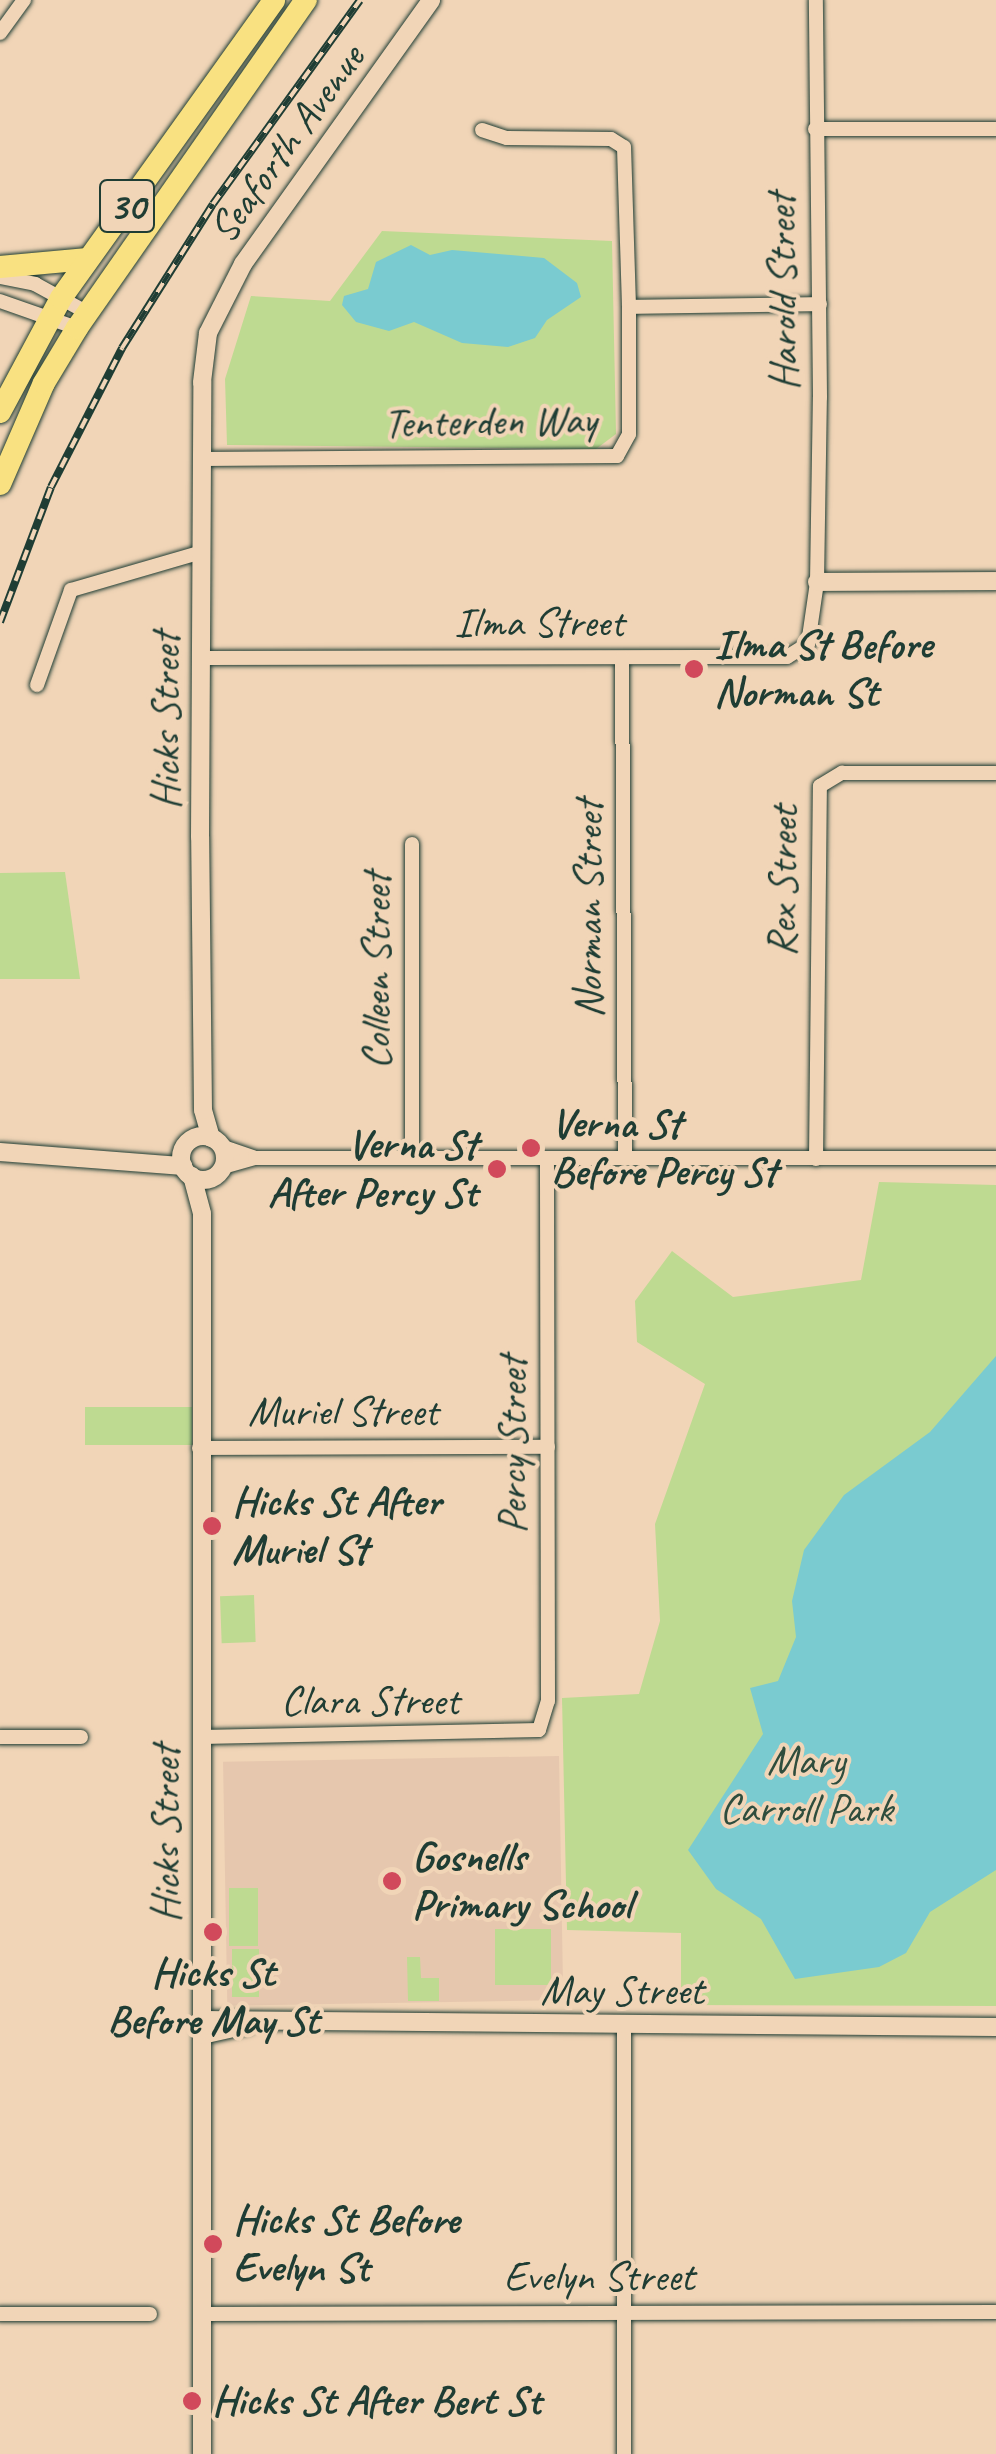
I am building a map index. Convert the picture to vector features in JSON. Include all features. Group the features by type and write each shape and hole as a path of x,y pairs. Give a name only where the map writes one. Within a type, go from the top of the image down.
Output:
{"highway":[{"name":"30","path":"0,412 56,306 274,0"},
{"name":"30","path":"0,484 37,398 83,320 306,0"},
{"path":"0,267 88,258"}],"street":[{"path":"0,34 24,0"},
{"name":"Seaforth Avenue","path":"208,332 243,264 432,0"},
{"name":"Harold Street","path":"816,0 820,304 817,582"},
{"path":"815,129 996,129"},
{"path":"482,130 506,138 611,138 624,147 629,307 820,304"},
{"path":"0,277 83,320"},
{"path":"0,300 56,306"},
{"name":"Tenterden Way","path":"202,459 617,456 629,434 629,307"},
{"name":"Hicks Street","path":"203,1142 202,459 208,332"},
{"path":"37,685 71,590 202,552"},
{"path":"817,582 996,581"},
{"name":"Ilma Street","path":"202,658 792,656 813,636 817,582"},
{"name":"Norman Street","path":"622,658 625,1159"},
{"name":"Rex Street","path":"816,1158 820,786 842,773 996,773"},
{"name":"Colleen Street","path":"412,844 412,1158"},
{"path":"152,1159 203,1142 255,1158 996,1158"},
{"path":"203,1142 220,1171"},
{"path":"188,1171 203,1142"},
{"path":"5,1157 152,1159 188,1171 220,1171 255,1158"},
{"name":"Percy Street","path":"539,1730 548,1700 547,1158"},
{"name":"Hicks Street","path":"188,1171 202,1214 202,2454"},
{"name":"Hicks Street","path":"202,1214 220,1171"},
{"name":"Muriel Street","path":"199,1448 548,1447"},
{"name":"Clara Street","path":"201,1737 539,1730"},
{"path":"0,1737 81,1737"},
{"path":"624,2026 624,2454"},
{"name":"May Street","path":"202,2028 996,2028"},
{"name":"Evelyn Street","path":"201,2314 996,2312"},
{"path":"0,2314 150,2314"}],"shaded area":[{"name":"Gosnells Primary School","path":"559,1756 563,2000 227,2006 223,1762"}],"green space":[{"path":"382,231 612,241 616,434 596,449 227,445 225,379 251,296 330,301"},
{"path":"65,872 80,979 0,979 0,873"},
{"name":"Mary Carroll Park","path":"879,1182 996,1185 996,2006 681,2005 681,1933 567,1930 562,1698 639,1694 660,1621 655,1524 705,1384 637,1342 635,1301 672,1251 733,1297 861,1280"},
{"path":"85,1407 192,1407 192,1445 85,1445"},
{"path":"254,1595 256,1642 222,1643 220,1596"},
{"path":"229,1888 258,1888 258,1946 229,1946"},
{"path":"495,1929 551,1929 551,1985 495,1985"},
{"path":"232,1949 259,1949 259,1997 232,1997"},
{"path":"407,1957 420,1957 421,1978 439,1978 439,2001 408,2001"}],"water":[{"path":"411,245 430,255 452,250 544,258 577,283 581,297 547,320 535,338 508,347 462,343 414,322 389,331 356,322 342,305 344,296 368,289 376,262"},
{"path":"996,1356 996,1870 930,1912 906,1953 879,1967 795,1979 761,1919 716,1889 688,1850 763,1734 750,1688 778,1681 796,1637 792,1601 804,1550 844,1495 930,1432"}],"railway":[{"path":"0,622 51,487 122,348 213,204 360,0"}],"place":[{"name":"Ilma St Before Norman St","path":"694,669"},
{"name":"Verna St Before Percy St","path":"531,1148"},
{"name":"Verna St After Percy St","path":"497,1169"},
{"name":"Hicks St After Muriel St","path":"212,1526"},
{"name":"Gosnells Primary School","path":"392,1881"},
{"name":"Hicks St Before May St","path":"213,1932"},
{"name":"Hicks St Before Evelyn St","path":"213,2244"},
{"name":"Hicks St After Bert St","path":"192,2401"}]}
